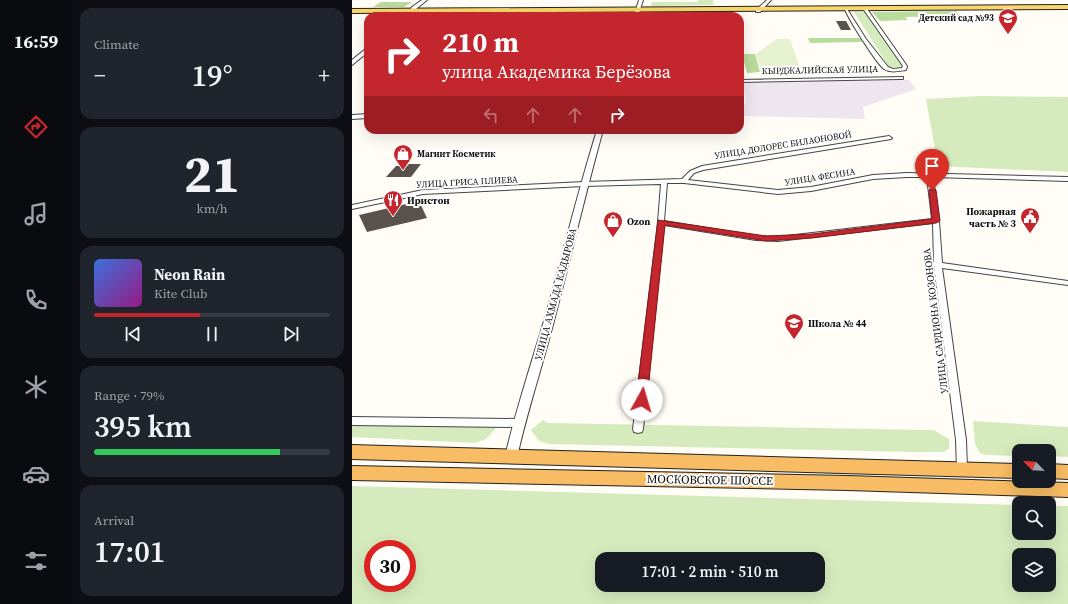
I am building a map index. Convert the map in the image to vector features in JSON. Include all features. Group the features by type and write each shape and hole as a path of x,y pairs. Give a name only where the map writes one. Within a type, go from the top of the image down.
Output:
{"highway":[{"name":"МОСКОВСКОЕ ШОССЕ","path":"352,452 1012,471"},
{"path":"1056,471 1068,472"},
{"name":"МОСКОВСКОЕ ШОССЕ","path":"352,472 841,483 1068,490"}],"main road":[{"path":"637,12 1068,7"},
{"path":"837,10 1068,7"},
{"path":"759,10 828,10"},
{"path":"352,12 364,12"}],"street":[{"path":"411,12 425,0"},
{"path":"637,12 641,0"},
{"path":"759,10 769,0"},
{"path":"846,10 864,39 886,68 900,70 904,69 905,66 866,10"},
{"path":"352,63 364,52"},
{"name":"КЫРДЖАЛИЙСКАЯ УЛИЦА","path":"744,81 901,78"},
{"path":"352,116 364,116"},
{"name":"УЛИЦА АХМАДА КАДЫРОВА","path":"511,457 519,422 551,314 584,184 599,134"},
{"name":"УЛИЦА ДОЛОРЕС БИЛАОНОВОЙ","path":"684,181 692,172 702,168 889,138"},
{"name":"УЛИЦА ФЕСИНА","path":"664,182 684,181 740,188 785,191 880,176 930,175 1068,179"},
{"name":"УЛИЦА САРДИОНА КОЗОНОВА","path":"930,175 936,221 938,264 961,440 962,469"},
{"path":"638,429 661,222 664,182"},
{"name":"УЛИЦА ГРИСА ПЛИЕВА","path":"352,207 423,192 584,184 664,182"},
{"path":"661,222 756,238 778,239 936,221"},
{"path":"938,264 1068,284"},
{"path":"352,421 519,422"}],"shaded area":[{"path":"909,80 916,89 863,107 865,119 744,116 744,103 746,103 744,82"}],"green space":[{"path":"698,0 713,0 714,5 651,6 652,2 698,2"},
{"path":"381,2 412,2 404,7 373,7"},
{"path":"956,11 960,16 905,17 908,20 880,21 872,12"},
{"path":"854,12 866,12 904,67 889,67"},
{"path":"808,38 860,38 863,42 810,43"},
{"path":"776,39 790,39 802,74 762,75 756,54"},
{"path":"744,54 755,54 760,72 747,73"},
{"path":"982,96 1068,97 1068,172 938,166 926,99"},
{"path":"352,418 494,424 496,428 486,439 475,443 352,437"},
{"path":"543,420 548,423 934,430 949,439 949,448 944,452 913,452 549,444 539,441 531,430"},
{"path":"973,421 1068,427 1068,457 1056,456 1056,444 1012,444 1012,456 986,455 980,453 975,444"},
{"path":"352,486 1012,505 1012,540 1056,540 1056,506 1068,506 1068,604 352,604"}],"building":[{"path":"836,21 846,21 851,30 841,30"},
{"name":"Магнит Косметик","path":"409,164 421,164 411,177 386,177 396,166 407,166"},
{"name":"Иристон","path":"419,201 427,218 367,232 359,215"}],"place":[{"name":"Детский сад №93","path":"1008,35"},
{"name":"Магнит Косметик","path":"403,171"},
{"name":"Иристон","path":"393,217"},
{"name":"Пожарная часть № 3","path":"1030,234"},
{"name":"Ozon","path":"613,238"},
{"name":"Школа № 44","path":"794,340"}],"route":[{"path":"642,400 661,222 766,239 812,236 936,221 932,190"}]}
